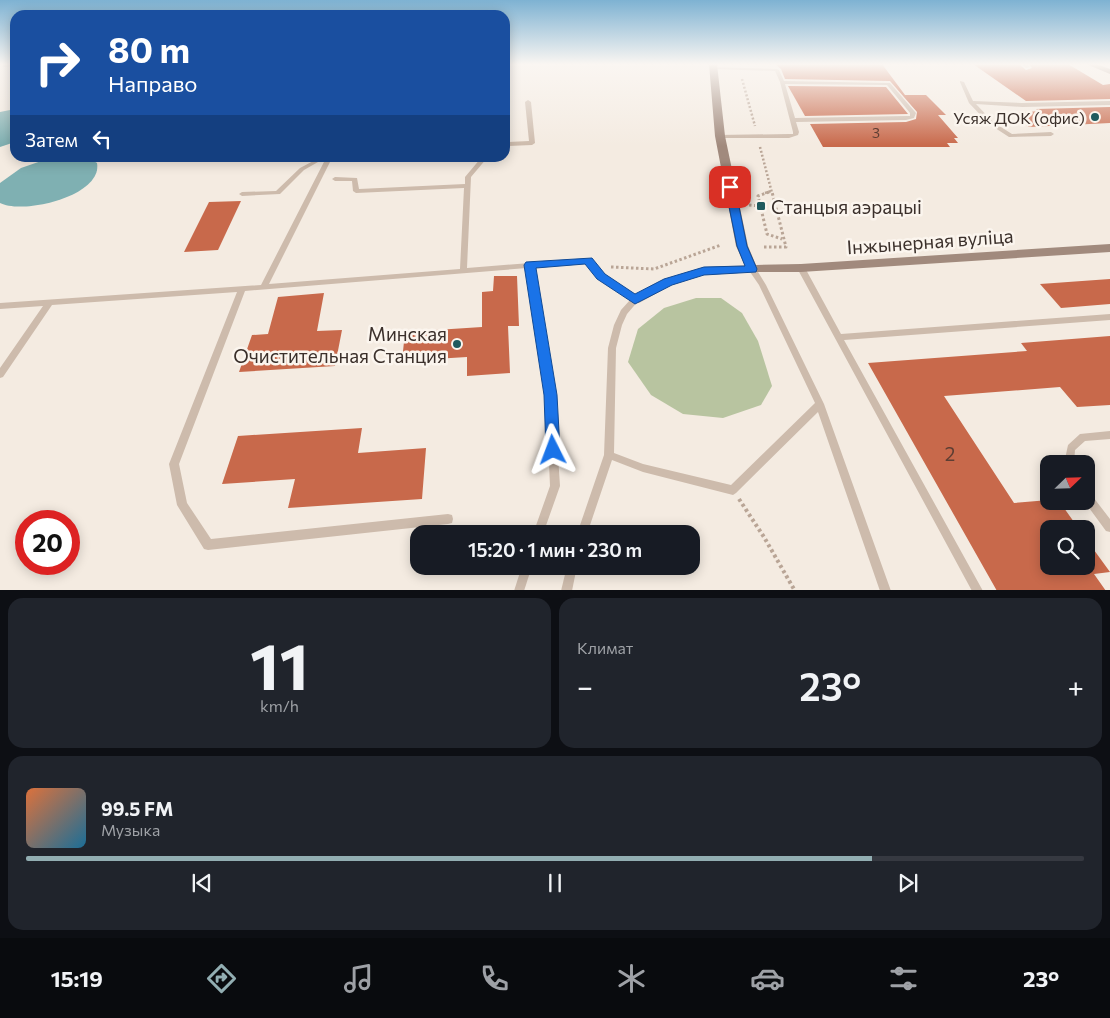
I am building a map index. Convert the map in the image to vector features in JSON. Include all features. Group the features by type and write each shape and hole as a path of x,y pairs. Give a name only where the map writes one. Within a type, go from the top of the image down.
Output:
{"street":[{"path":"635,300 668,282 704,271 752,269 742,246 720,136 716,92"},
{"name":"Інжынерная вуліца","path":"752,269 801,268 1110,248"}],"lane":[{"path":"720,136 758,137 795,135 794,120 785,92"},
{"path":"794,120 912,117 913,113 894,92"},
{"path":"966,92 971,102 991,124 1011,136 1051,134"},
{"path":"510,144 532,143 528,102"},
{"path":"971,102 1022,106 1110,103"},
{"path":"242,194 278,193 302,169 315,162"},
{"path":"263,288 327,162"},
{"path":"462,271 468,177 481,162"},
{"path":"335,179 355,179 356,191 468,186"},
{"path":"0,306 242,290 588,260 593,269 635,300 624,312 612,348 609,455 585,525"},
{"path":"530,265 550,395 555,486 541,525"},
{"path":"801,268 978,590"},
{"path":"752,269 762,285 820,404 886,590"},
{"path":"242,290 174,464 182,505 208,545 448,519"},
{"path":"0,375 50,302"},
{"path":"840,337 1110,318"},
{"path":"609,455 643,468 733,490 820,404"},
{"path":"1070,455 1070,448 1083,437 1110,435"},
{"path":"1095,508 1110,527"},
{"path":"519,590 524,575"},
{"path":"566,590 570,575"}],"path":[{"path":"745,92 786,247 764,247"},
{"path":"771,191 758,196 767,234 783,239"},
{"path":"593,269 601,266 654,269 721,245"},
{"path":"733,490 764,537 795,590"}],"green space":[{"path":"696,298 721,298 742,313 758,341 772,386 761,405 723,418 683,414 651,395 628,362 638,329 664,308"}],"water":[{"path":"10,110 10,144 0,147 0,112"},
{"path":"38,162 97,163 95,175 88,185 59,200 26,206 11,206 0,203 0,183 21,168"}],"building":[{"path":"791,92 890,92 908,114 805,116"},
{"path":"899,92 902,92 905,95 926,95 946,115 938,115 958,138 954,138 958,143 947,143 950,147 823,147 810,124 906,122 916,119 917,112"},
{"path":"1012,92 1110,92 1110,99 1026,101"},
{"path":"1110,107 1110,123 1029,127 1011,113 1040,111 1036,109"},
{"path":"241,201 218,250 184,252 209,202"},
{"name":"Минская Очистительная Станция","path":"494,276 517,276 519,326 508,326 510,373 467,376 467,357 402,361 405,332 482,327 482,292 493,291"},
{"path":"1110,279 1110,304 1061,308 1040,284"},
{"path":"324,293 317,331 342,330 335,366 239,372 252,335 268,334 278,297"},
{"path":"1110,336 1110,405 1077,407 1060,387 944,396 1014,503 1040,501 1040,510 1065,510 1073,520 1040,520 1040,575 1095,575 1105,590 996,590 868,363 1027,351 1021,343"},
{"path":"362,428 358,453 426,448 422,499 288,508 295,479 222,484 238,436"},
{"path":"1095,551 1110,572 1095,574"}],"place":[{"name":"Усяж ДОК (офис)","path":"1095,117"},
{"name":"Станцыя аэрацыі","path":"761,206"},
{"name":"Минская Очистительная Станция","path":"457,344"}],"route":[{"path":"553,450 550,395 530,265 588,260 593,269 601,276 635,300 650,290 685,276 704,271 752,269 742,246 730,187"}]}
